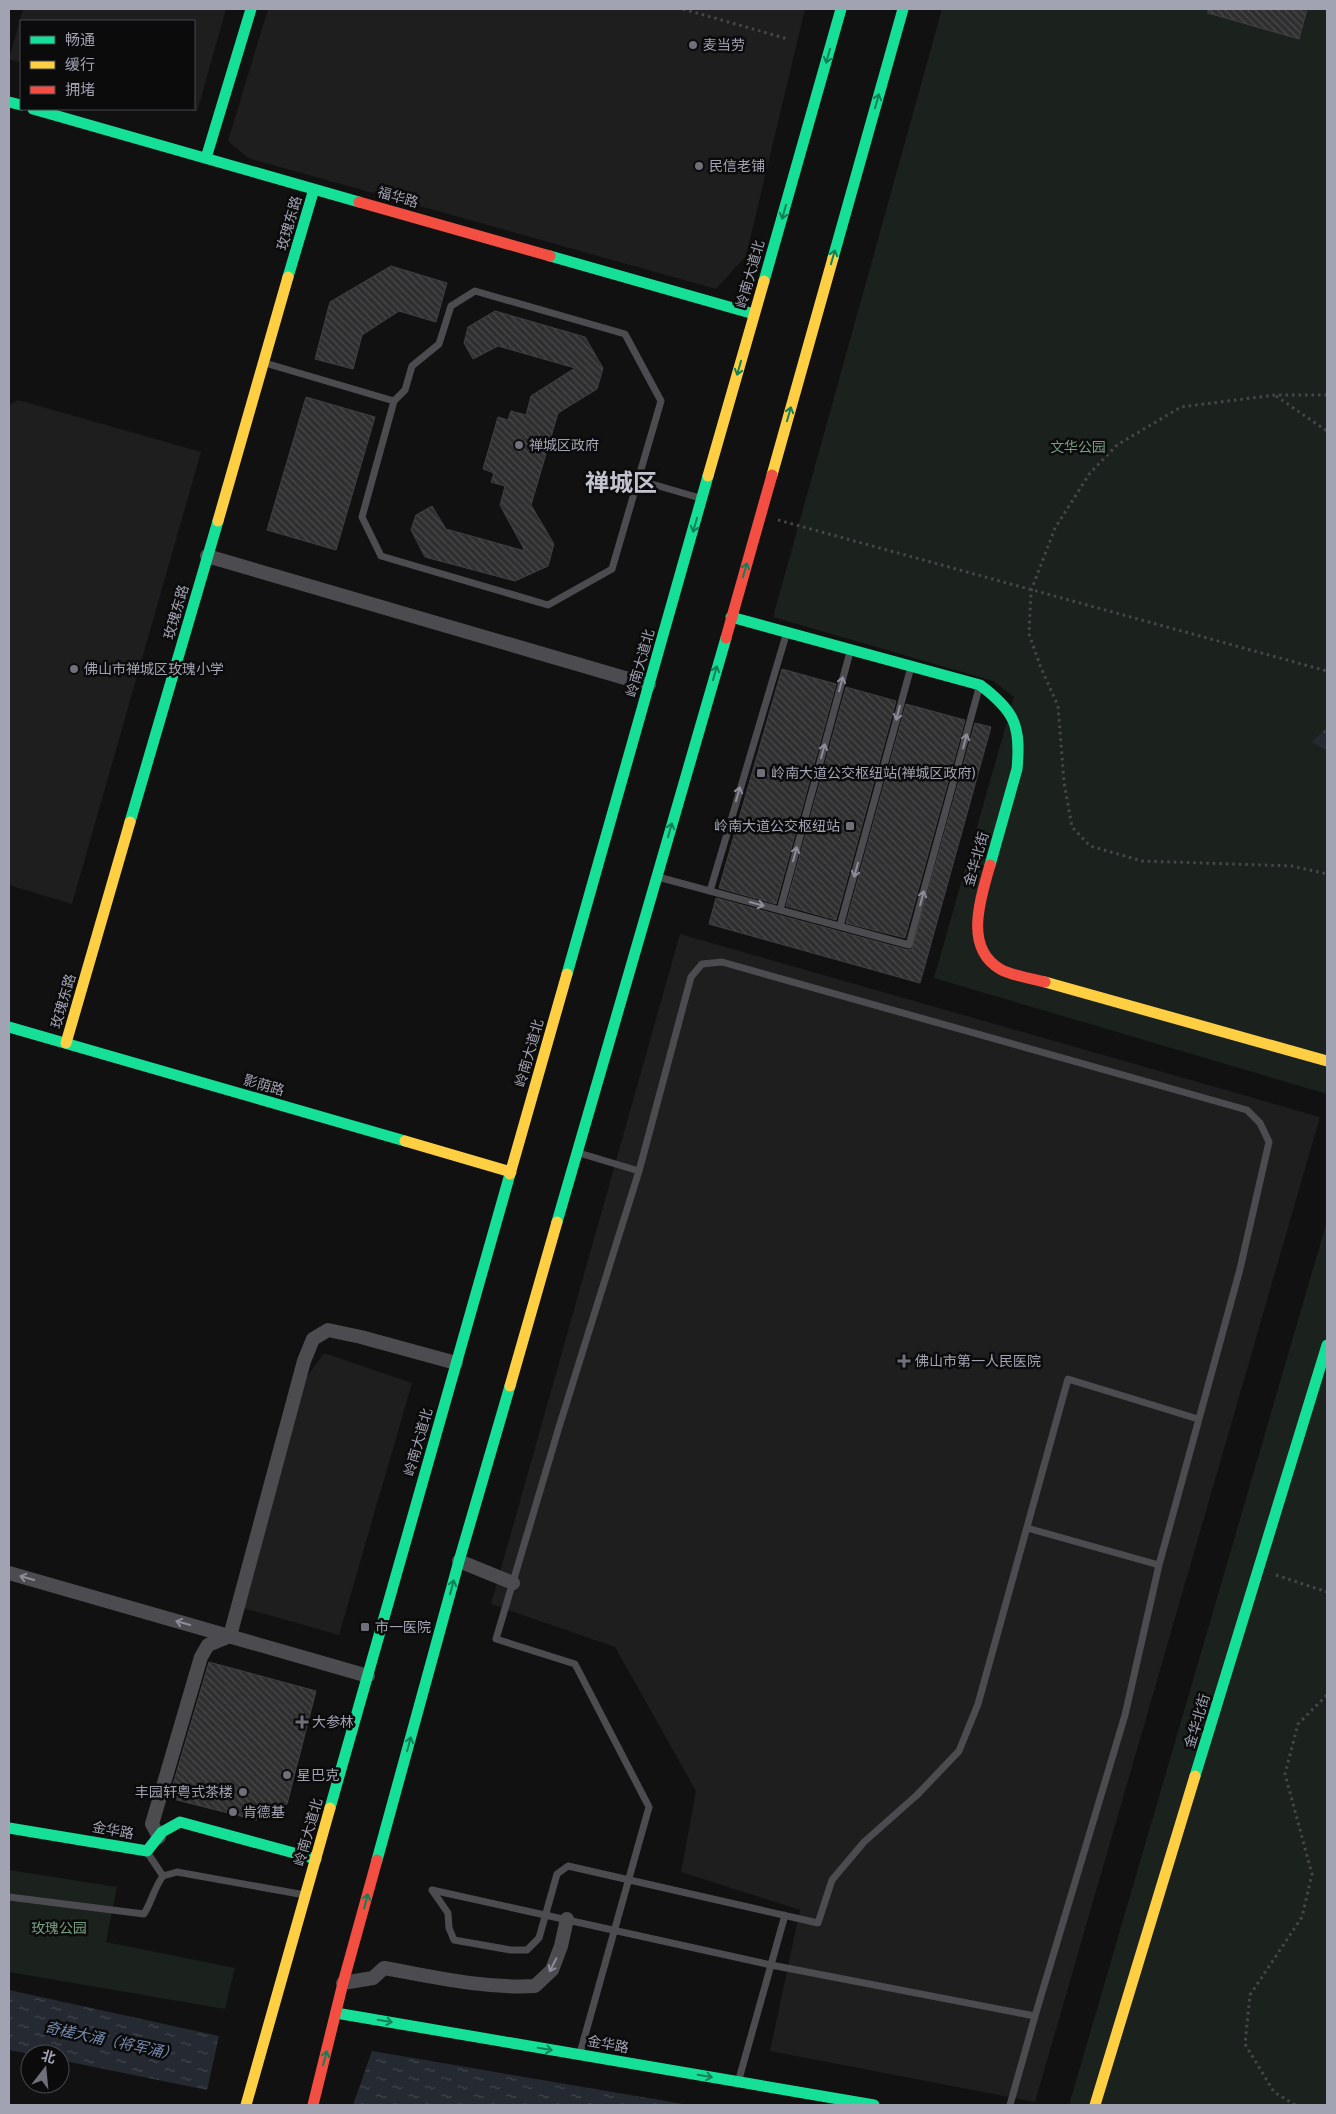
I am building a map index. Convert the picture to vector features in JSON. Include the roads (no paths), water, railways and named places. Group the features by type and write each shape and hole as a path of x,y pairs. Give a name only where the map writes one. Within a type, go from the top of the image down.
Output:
{"street":[{"path":"206,158 251,9"},
{"name":"岭南大道北","path":"246,2105 841,9"},
{"path":"313,2105 344,1983 459,1561 761,515 903,9"},
{"name":"福华路","path":"37,110 754,314"},
{"name":"玫瑰东路","path":"66,1043 314,189"},
{"path":"208,556 649,686"},
{"name":"金华北街","path":"731,617 980,685 1000,699 1013,715 1018,729 1017,769 980,902 977,926 981,946 987,959 1001,970 1327,1061"},
{"name":"影荫路","path":"9,1027 511,1172"},
{"path":"230,1636 304,1361 313,1340 328,1330 361,1337 456,1364"},
{"name":"金华北街","path":"1095,2105 1327,1345"},
{"path":"459,1561 513,1583"},
{"path":"9,1573 368,1676"},
{"path":"159,1837 152,1824 201,1657 208,1645 230,1636"},
{"name":"金华路","path":"9,1828 147,1851 159,1837 180,1822 316,1859"},
{"path":"344,1983 372,1978 384,1968 468,1983 516,1988 535,1986 552,1970 561,1946 567,1919"},
{"name":"金华路","path":"336,2013 874,2105"}],"lane":[{"path":"475,291 624,334 661,401 612,570 548,605 381,556 362,517 394,401 405,390 412,366 439,344 451,306 475,291"},
{"path":"264,362 394,401"},
{"path":"638,480 702,499"},
{"path":"710,891 787,632"},
{"path":"780,910 851,650"},
{"path":"840,926 911,666"},
{"path":"656,876 909,945 980,685"},
{"path":"580,2055 649,1807 575,1664 496,1639 559,1427 639,1171 691,977 702,964 722,962 1247,1110 1260,1124 1269,1142 1240,1269 1159,1565 1125,1715 1010,2105"},
{"path":"576,1152 639,1171"},
{"path":"1035,2016 771,1965 546,1914 432,1890 448,1913 449,1928 454,1940 511,1950 527,1950 539,1938 546,1914 557,1874 568,1866 818,1923 832,1880 864,1842 918,1795 958,1751 978,1704 1068,1379 1198,1419"},
{"path":"1027,1528 1159,1565"},
{"path":"147,1851 162,1876"},
{"path":"9,1897 144,1914 150,1903 154,1887 162,1876 177,1872 306,1895"},
{"path":"739,2082 785,1915"}],"water":[{"path":"1327,727 1327,750 1312,742"},
{"name":"奇槎大涌（将军涌）","path":"9,1990 219,2036 207,2090 70,2062 70,2044 20,2044 20,2052 9,2050"},
{"path":"372,2051 689,2105 353,2105"}],"place":[{"name":"麦当劳","path":"693,45"},
{"name":"民信老铺","path":"699,166"},
{"name":"禅城区政府","path":"519,445"},
{"name":"佛山市禅城区玫瑰小学","path":"74,669"},
{"name":"岭南大道公交枢纽站(禅城区政府)","path":"761,773"},
{"name":"岭南大道公交枢纽站","path":"850,826"},
{"name":"佛山市第一人民医院","path":"904,1361"},
{"name":"市一医院","path":"365,1627"},
{"name":"大参林","path":"302,1722"},
{"name":"星巴克","path":"287,1775"},
{"name":"丰园轩粤式茶楼","path":"243,1792"},
{"name":"肯德基","path":"233,1812"}],"district":[{"name":"禅城区","path":"621,482"}],"park label":[{"name":"文华公园","path":"1078,447"},
{"name":"玫瑰公园","path":"59,1928"}]}
